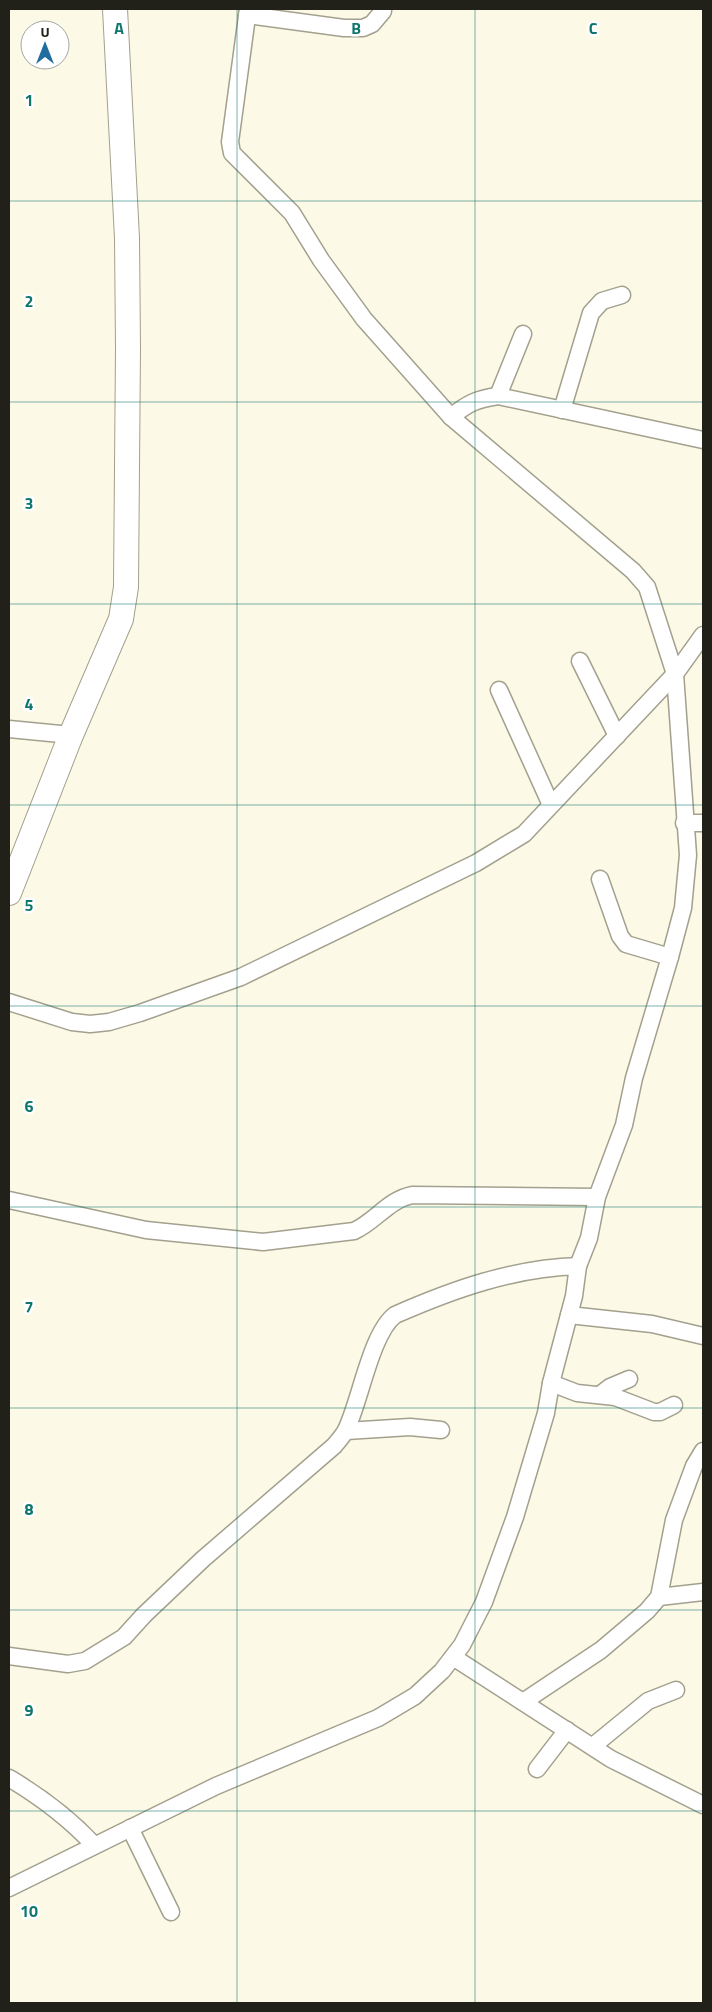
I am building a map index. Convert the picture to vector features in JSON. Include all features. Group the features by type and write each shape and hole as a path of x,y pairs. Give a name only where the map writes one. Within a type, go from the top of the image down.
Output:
{"street":[{"path":"9,893 71,735 121,619 126,587 127,238 115,9"},
{"path":"9,1888 216,1786 378,1718 415,1696 442,1671 462,1645 484,1602 501,1558 537,1447 551,1383 574,1296 578,1266 589,1238 597,1197 624,1126 634,1078 683,908 688,855 684,822 675,674 647,586 633,571 451,416 364,319 321,260 292,213 232,153 230,142 248,12 344,28 362,28 372,24 383,11"},
{"path":"562,410 591,313 602,301 622,295"},
{"path":"498,396 523,334"},
{"path":"451,416 479,398 498,396 703,440"},
{"path":"9,1002 72,1022 90,1024 109,1022 140,1013 232,980 476,863 524,834 675,674 703,635"},
{"path":"580,661 617,736"},
{"path":"499,690 551,805"},
{"path":"9,729 71,735"},
{"path":"684,822 703,823"},
{"path":"600,879 620,936 626,944 670,957"},
{"path":"9,1200 146,1230 263,1242 354,1232 364,1227 400,1197 412,1195 597,1197"},
{"path":"9,1656 68,1664 77,1663 85,1661 124,1637 144,1615 211,1553 334,1446 346,1431 377,1342 389,1319 466,1286 510,1274 551,1267 578,1266"},
{"path":"568,1315 652,1324 703,1336"},
{"path":"600,1394 610,1386 629,1379"},
{"path":"551,1383 577,1393 615,1397 654,1412 660,1412 674,1405"},
{"path":"346,1431 410,1427 441,1430"},
{"path":"523,1702 600,1650 647,1612 659,1597 674,1520 694,1466 703,1451"},
{"path":"659,1597 703,1592"},
{"path":"453,1657 611,1759 703,1805"},
{"path":"593,1746 648,1701 676,1690"},
{"path":"537,1769 567,1730"},
{"path":"9,1778 53,1807 75,1825 94,1845"},
{"path":"130,1828 171,1912"}]}
